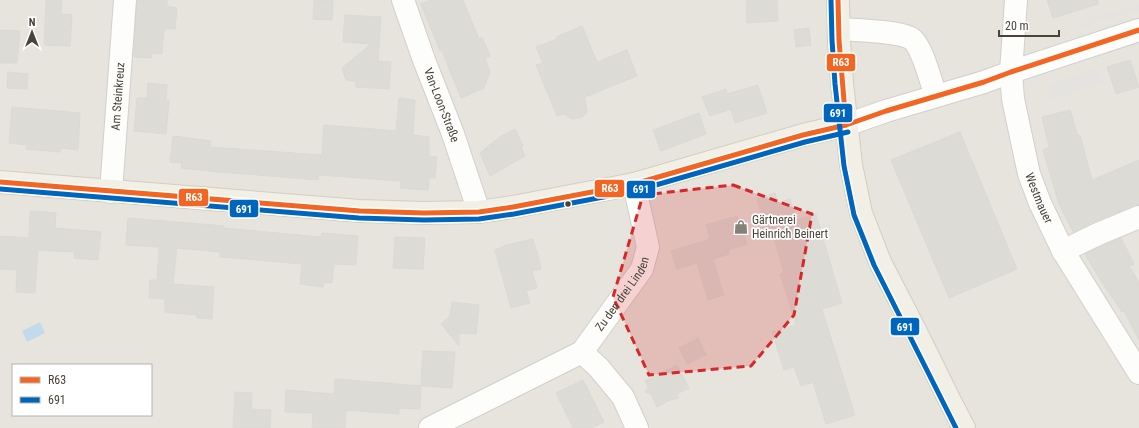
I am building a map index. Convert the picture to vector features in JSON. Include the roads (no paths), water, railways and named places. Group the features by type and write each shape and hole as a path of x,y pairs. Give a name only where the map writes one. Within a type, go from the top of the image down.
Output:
{"main road":[{"path":"838,0 842,82 846,125 851,165 863,220 880,262 964,428"},
{"path":"0,182 360,211 424,213 479,212 634,184 804,135 846,125"}],"street":[{"name":"Am Steinkreuz","path":"111,192 125,0"},
{"name":"Van-Loon-Straße","path":"403,0 424,60 453,134 479,212"},
{"name":"Westmauer","path":"1016,0 1011,72 1013,99 1029,174 1040,203 1063,251 1139,373"},
{"path":"839,29 884,32 901,35 912,39 920,48 936,96"},
{"path":"846,125 984,82 1139,30"},
{"name":"Zu den drei Linden","path":"430,428 582,352 642,269 648,247 634,184"},
{"path":"1063,251 1139,216"},
{"path":"582,352 599,368 623,397 637,428"}],"water":[{"path":"40,322 45,333 27,342 22,331"}],"place":[{"name":"Gärtnerei Heinrich Beinert","path":"741,227"}]}
